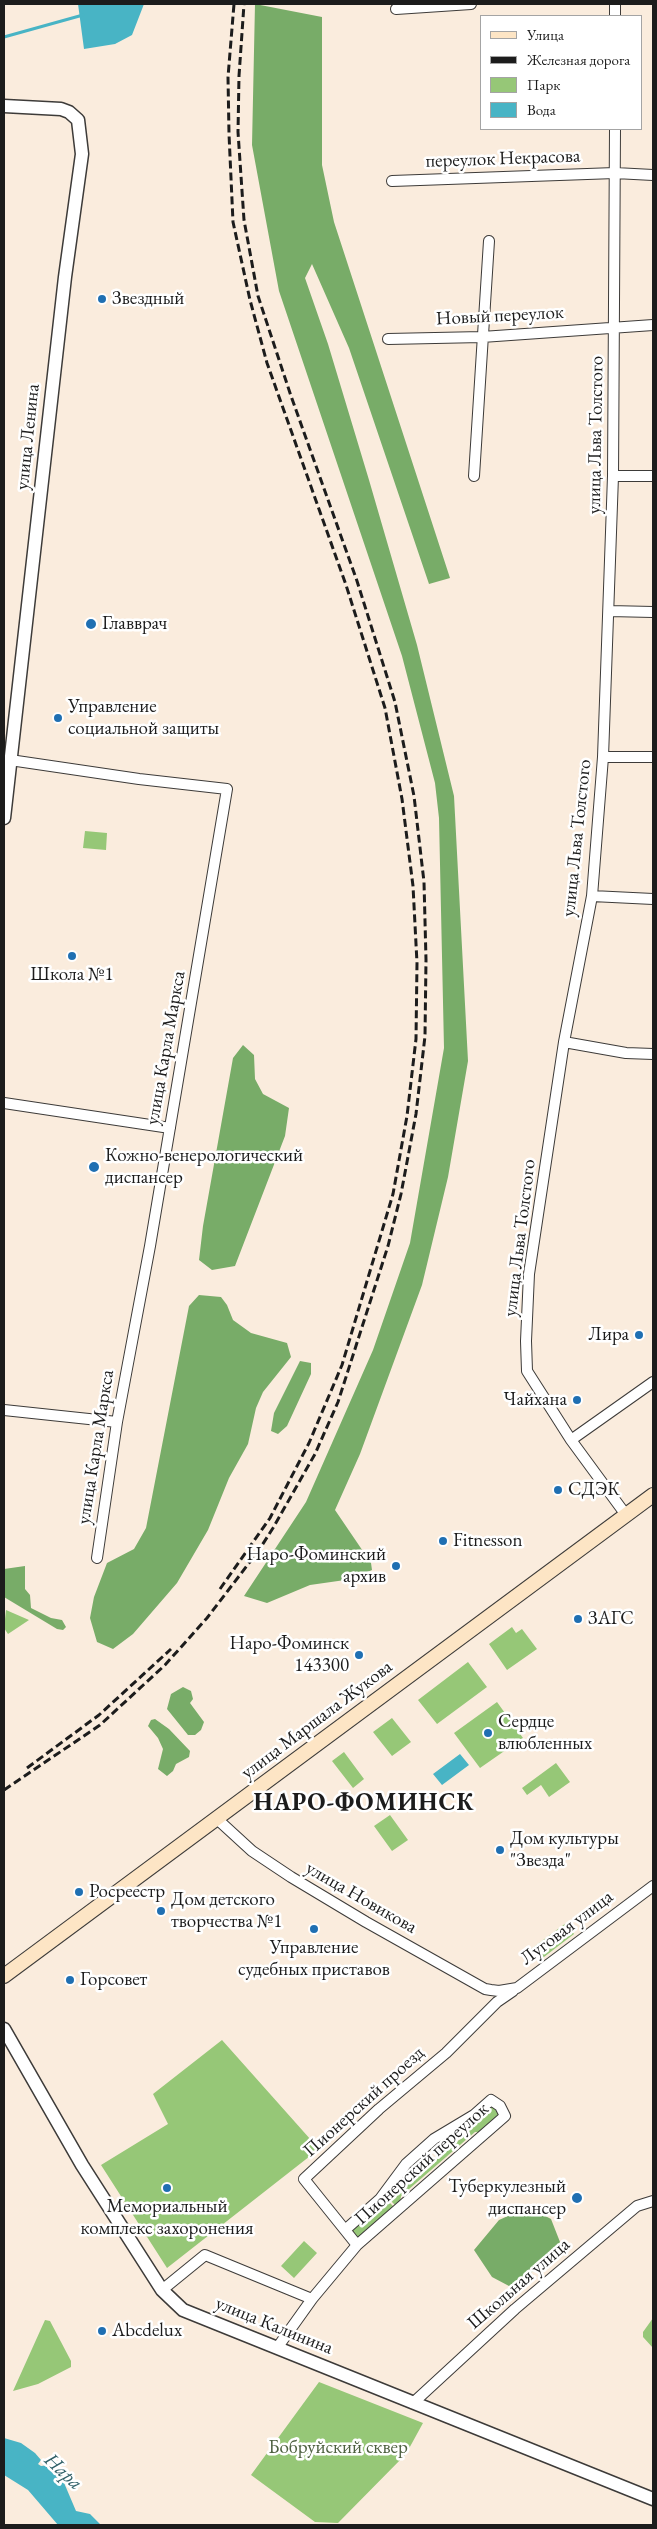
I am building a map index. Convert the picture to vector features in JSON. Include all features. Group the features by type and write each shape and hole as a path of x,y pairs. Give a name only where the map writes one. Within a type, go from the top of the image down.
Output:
{"main road":[{"name":"улица Маршала Жукова","path":"4,1976 653,1495"}],"street":[{"path":"396,9 471,4"},
{"name":"улица Ленина","path":"4,106 61,109 78,120 82,154 64,277 4,818"},
{"name":"улица Льва Толстого","path":"615,130 613,476 610,611 603,756 592,896 564,1042 529,1274 526,1341 527,1371 571,1440 626,1515"},
{"name":"переулок Некрасова","path":"392,181 615,173 653,175"},
{"path":"474,476 489,241"},
{"name":"Новый переулок","path":"388,339 482,337 653,325"},
{"path":"613,476 653,476"},
{"path":"610,611 653,612"},
{"path":"603,756 653,757"},
{"name":"улица Карла Маркса","path":"10,760 139,779 227,789 170,1128 117,1422 97,1558"},
{"path":"592,896 653,899"},
{"path":"564,1042 626,1053 653,1054"},
{"path":"4,1103 170,1128"},
{"path":"571,1440 653,1382"},
{"path":"4,1410 117,1422"},
{"name":"улица Новикова","path":"216,1818 252,1851 291,1877 485,1989 499,1991"},
{"name":"Луговая улица","path":"499,1991 517,1988 653,1886"},
{"name":"Пионерский проезд","path":"357,2244 304,2179 380,2109 446,2053 497,2002 517,1988"},
{"name":"улица Калинина","path":"5,2034 82,2165 162,2290 183,2310 653,2499"},
{"name":"Пионерский переулок","path":"345,2230 380,2199 406,2164 434,2140 474,2115 491,2100 500,2106 505,2116 357,2244"},
{"name":"Школьная улица","path":"413,2402 515,2309 637,2206 653,2201"},
{"path":"277,2348 312,2299 357,2244"},
{"path":"162,2290 205,2255 312,2299"}],"green space":[{"path":"255,4 322,17 322,165 334,222 450,578 429,584 349,348 312,264 305,278 328,344 417,645 454,796 468,1061 448,1177 422,1285 360,1454 335,1510 371,1563 372,1570 352,1579 310,1585 267,1603 244,1596 306,1502 373,1350 410,1243 444,1048 439,818 435,783 402,656 279,291 252,145"},
{"path":"85,831 107,833 106,850 83,848"},
{"path":"243,1045 254,1055 255,1079 263,1094 289,1108 285,1136 235,1266 212,1270 199,1260 203,1226 233,1058"},
{"path":"199,1295 221,1297 227,1305 233,1320 251,1333 287,1343 291,1357 263,1392 256,1408 248,1444 229,1478 208,1530 177,1583 133,1634 113,1649 97,1642 90,1618 94,1597 107,1563 134,1549 146,1528 189,1306"},
{"path":"300,1361 311,1363 311,1374 287,1426 278,1434 271,1431 274,1413"},
{"path":"25,1566 25,1589 30,1595 31,1608 51,1618 62,1620 66,1627 63,1630 57,1629 4,1597 4,1569"},
{"path":"6,1610 29,1620 8,1634 4,1628"},
{"path":"512,1627 516,1633 522,1629 537,1649 507,1670 489,1644"},
{"path":"468,1662 487,1687 437,1724 418,1700"},
{"path":"183,1687 191,1691 193,1699 190,1703 204,1722 201,1730 195,1735 188,1735 167,1709 171,1694"},
{"path":"497,1702 523,1738 480,1768 454,1733"},
{"path":"392,1718 411,1742 392,1756 373,1732"},
{"path":"155,1719 169,1729 190,1751 189,1757 176,1764 173,1771 167,1776 158,1769 163,1749 158,1738 148,1726 151,1720"},
{"path":"344,1752 364,1779 353,1788 332,1761"},
{"path":"556,1763 570,1782 549,1797 541,1785 527,1795 522,1788"},
{"path":"390,1815 408,1840 392,1851 374,1826"},
{"path":"566,1923 574,1934 540,1960 531,1949"},
{"path":"222,2040 319,2149 167,2268 101,2165 168,2124 153,2094"},
{"path":"487,2107 494,2107 500,2115 484,2132 475,2132 401,2196 400,2205 397,2207 390,2200 427,2167 427,2159 431,2156 437,2159 466,2134 465,2127"},
{"path":"383,2200 388,2201 396,2209 358,2243 349,2231"},
{"path":"528,2207 551,2219 560,2242 537,2269 509,2286 492,2277 474,2250 499,2220"},
{"path":"304,2241 317,2253 294,2278 281,2266"},
{"path":"653,2318 653,2348 643,2337 643,2332"},
{"path":"45,2320 50,2321 71,2361 71,2367 38,2384 13,2391"},
{"name":"Бобруйский сквер","path":"319,2382 423,2423 406,2454 338,2523 315,2522 251,2475"}],"water":[{"path":"78,4 144,4 132,35 115,44 84,49"},
{"path":"460,1754 469,1765 442,1785 433,1774"},
{"path":"4,2438 21,2443 35,2453 41,2460 38,2464 41,2466 50,2465 59,2471 76,2511 90,2514 101,2525 58,2525 28,2490 4,2475"}],"waterway":[{"path":"4,37 83,15"}],"railway":[{"path":"220,1589 270,1518 309,1443 342,1365 393,1194 407,1116 416,1039 417,963 413,886 402,799 385,708 346,585 267,363 250,300 233,222 228,77 234,4"},
{"path":"4,1790 100,1725 165,1665 207,1618 259,1550 273,1528 315,1454 338,1402 388,1246 401,1194 416,1114 425,1036 426,960 424,882 414,796 395,702 357,581 291,396 258,296 244,220 238,132 239,76 244,4"},
{"path":"27,1768 99,1715 171,1649"}],"place":[{"name":"Звездный","path":"102,299"},
{"name":"Главврач","path":"91,624"},
{"name":"Управление социальной защиты","path":"58,718"},
{"name":"Школа №1","path":"72,956"},
{"name":"Кожно-венерологический диспансер","path":"94,1167"},
{"name":"Лира","path":"639,1335"},
{"name":"Чайхана","path":"577,1400"},
{"name":"СДЭК","path":"558,1490"},
{"name":"Fitnesson","path":"443,1541"},
{"name":"Наро-Фоминский архив","path":"396,1566"},
{"name":"ЗАГС","path":"578,1619"},
{"name":"Наро-Фоминск 143300","path":"359,1655"},
{"name":"Сердце влюбленных","path":"488,1733"},
{"name":"Дом культуры \"Звезда\"","path":"500,1850"},
{"name":"Росреестр","path":"79,1892"},
{"name":"Дом детского творчества №1","path":"161,1911"},
{"name":"Управление судебных приставов","path":"314,1929"},
{"name":"Горсовет","path":"70,1980"},
{"name":"Мемориальный комплекс захоронения","path":"167,2188"},
{"name":"Туберкулезный диспансер","path":"577,2198"},
{"name":"Abcdelux","path":"102,2331"}],"district":[{"name":"НАРО-ФОМИНСК","path":"364,1803"}],"water label":[{"name":"Нара","path":"63,2472"}]}
